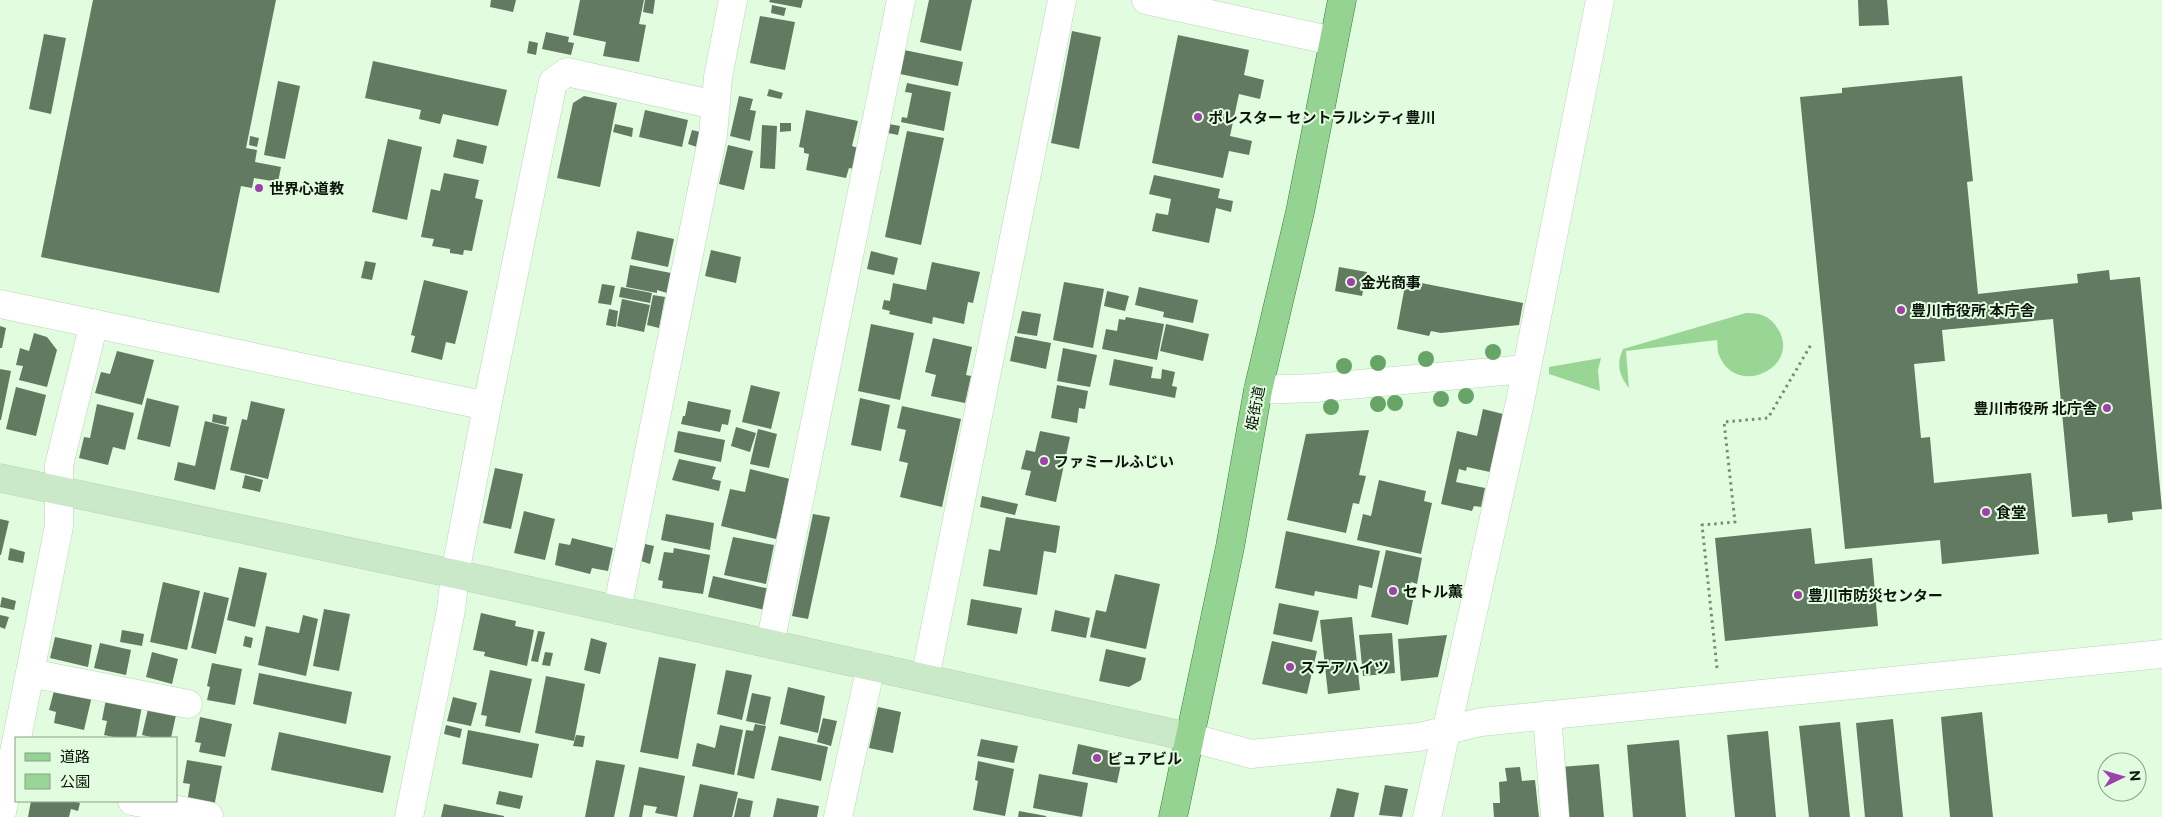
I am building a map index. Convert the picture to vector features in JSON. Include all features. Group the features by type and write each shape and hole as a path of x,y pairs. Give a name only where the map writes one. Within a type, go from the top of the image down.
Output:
{"main road":[{"name":"姫街道","path":"1173,817 1230,547 1258,390 1300,212 1342,0"}],"street":[{"path":"617,610 713,135 718,77 733,0"},
{"path":"770,644 901,0"},
{"path":"925,678 1062,0"},
{"path":"1146,0 1333,41"},
{"path":"1427,817 1526,369 1600,0"},
{"path":"409,817 451,610 487,406 553,82 567,72 715,105"},
{"path":"0,304 487,406"},
{"path":"17,737 59,526 59,464 94,323"},
{"path":"1258,390 1315,388 1526,369"},
{"path":"0,478 456,574 1189,737 1251,754 1420,738 1481,722 2162,654"},
{"path":"838,817 870,666"},
{"path":"30,673 188,704"},
{"path":"1547,715 1555,817"},
{"path":"1,817 13,777 15,754"},
{"path":"137,802 209,816"}],"path":[{"path":"1718,674 1702,525 1735,522 1724,422 1768,418 1812,343"}],"green space":[{"path":"1746,313 1768,318 1778,329 1783,343 1781,355 1774,366 1764,373 1751,376 1739,375 1727,368 1718,353 1717,340 1626,351 1629,388 1623,379 1619,365 1623,349"},
{"path":"1601,358 1598,370 1600,391 1549,374 1549,367"}],"building":[{"path":"93,0 276,0 246,148 257,150 255,162 281,167 278,182 254,178 252,188 241,186 219,293 41,257"},
{"path":"491,0 516,0 513,12 490,7"},
{"path":"580,0 644,0 639,24 646,25 639,62 603,56 606,42 573,35"},
{"path":"645,0 655,0 653,14 643,12"},
{"path":"770,0 803,0 801,8 769,2"},
{"path":"929,0 972,0 961,51 920,42"},
{"path":"1858,0 1887,0 1889,25 1859,26"},
{"path":"772,5 786,8 784,16 771,13"},
{"path":"760,16 795,22 785,70 750,63"},
{"path":"1072,31 1101,37 1079,149 1051,143"},
{"path":"546,32 569,37 568,42 574,43 571,55 542,49"},
{"path":"44,34 66,38 51,114 29,109"},
{"name":"ポレスター セントラルシティ豊川","path":"1178,35 1249,50 1244,75 1264,80 1260,99 1239,94 1230,136 1252,141 1249,155 1229,151 1223,178 1152,163"},
{"path":"529,41 538,43 536,55 527,53"},
{"path":"904,50 963,62 958,86 900,74"},
{"path":"373,61 507,90 498,126 443,114 440,124 419,119 421,110 365,98"},
{"name":"豊川市役所 本庁舎","path":"1962,76 1973,181 1967,182 1978,294 2078,283 2077,274 2109,270 2110,280 2140,277 2162,509 2132,512 2133,520 2108,523 2107,514 2072,517 2053,319 1942,330 1945,361 1914,364 1921,438 1930,437 1934,483 2031,473 2039,554 1942,564 1940,540 1845,549 1800,97 1842,93 1842,88"},
{"path":"278,81 300,86 285,159 264,155"},
{"path":"907,83 951,92 944,131 901,122 902,117 907,118 912,93 905,92"},
{"path":"769,89 783,93 781,99 767,96"},
{"path":"584,96 617,103 600,187 557,178 573,103"},
{"path":"739,96 753,99 750,110 756,111 750,141 730,136"},
{"path":"645,110 688,120 682,147 639,137"},
{"path":"806,110 858,121 852,146 858,148 854,169 849,168 846,178 806,170 809,154 804,153 804,148 799,147"},
{"path":"780,123 791,123 791,131 780,132"},
{"path":"615,124 633,128 632,137 613,132"},
{"path":"889,124 900,126 898,135 888,133"},
{"path":"762,125 777,126 775,169 760,168"},
{"path":"692,130 700,132 697,147 688,144"},
{"path":"907,131 944,138 921,245 885,237"},
{"path":"250,136 259,138 257,147 249,145"},
{"path":"388,139 422,147 407,220 372,212"},
{"path":"457,139 487,146 483,164 453,157"},
{"path":"728,145 753,151 744,190 719,184"},
{"path":"444,173 479,180 475,198 483,200 472,251 464,250 463,255 450,253 450,249 432,246 434,239 421,237 431,189 440,191"},
{"path":"1154,175 1220,189 1218,198 1233,201 1231,212 1216,208 1209,243 1152,231 1156,213 1168,215 1171,199 1149,194"},
{"path":"637,231 674,239 668,267 631,259"},
{"path":"711,250 741,257 736,283 705,276"},
{"path":"871,251 898,258 894,275 867,269"},
{"path":"365,261 376,263 372,280 361,278"},
{"path":"932,262 980,272 973,303 968,302 964,324 933,317 932,324 889,314 890,311 882,309 884,300 890,301 893,283 926,290"},
{"path":"630,265 671,273 667,293 657,290 657,293 626,287"},
{"name":"金光商事","path":"1339,267 1367,272 1362,296 1335,291"},
{"path":"424,280 468,291 455,344 446,342 442,360 411,352 415,336 411,335"},
{"path":"1406,280 1523,303 1519,325 1441,333 1431,331 1429,336 1397,329"},
{"path":"1064,282 1104,289 1093,348 1053,340"},
{"path":"602,284 615,286 611,305 598,303"},
{"path":"621,287 652,293 650,303 619,297"},
{"path":"1139,287 1198,300 1193,323 1163,317 1164,312 1135,305"},
{"path":"1107,291 1129,296 1125,311 1104,306"},
{"path":"653,295 665,297 659,328 647,325"},
{"path":"622,299 650,305 644,332 617,326"},
{"path":"609,309 618,311 616,327 606,325"},
{"path":"1022,311 1041,314 1037,336 1017,333"},
{"path":"1126,317 1164,324 1157,360 1102,349 1106,329 1117,331 1119,319 1125,320"},
{"path":"871,324 914,333 900,400 858,391"},
{"path":"1166,324 1209,334 1203,361 1160,351"},
{"path":"0,326 6,328 2,348 0,348"},
{"path":"34,333 47,337 57,350 47,387 19,380 23,366 16,365 20,348 29,351"},
{"path":"1015,336 1051,343 1046,369 1010,361"},
{"path":"933,338 972,347 966,375 971,376 965,403 931,396 936,375 925,372"},
{"path":"1063,348 1097,355 1090,387 1057,381"},
{"path":"117,351 154,360 142,405 95,393 101,372 110,374"},
{"path":"1114,359 1153,367 1151,378 1161,379 1162,369 1175,372 1172,386 1177,387 1175,398 1109,385"},
{"path":"0,369 11,371 1,420 0,420"},
{"path":"751,385 780,392 771,429 742,422"},
{"path":"1057,385 1088,391 1085,409 1079,408 1077,423 1051,418"},
{"path":"16,387 46,395 36,436 6,429"},
{"path":"147,398 179,406 170,447 137,439"},
{"path":"860,398 890,405 881,451 851,445"},
{"path":"251,401 285,409 268,479 230,470 242,419 247,420"},
{"path":"688,401 731,410 728,425 722,424 720,432 681,424"},
{"path":"97,404 134,413 125,450 113,447 108,465 79,458 84,437 90,438"},
{"path":"902,406 961,419 942,507 900,497 908,463 899,461 906,430 897,428"},
{"path":"1483,409 1503,414 1490,472 1467,467 1466,471 1459,469 1456,482 1485,488 1481,507 1474,506 1472,511 1441,504 1457,431 1477,436"},
{"path":"213,414 227,417 226,425 212,422"},
{"path":"205,421 229,427 215,490 174,480 178,462 195,466"},
{"path":"736,427 756,433 750,452 731,446"},
{"path":"758,429 777,434 769,468 750,464"},
{"path":"1369,430 1359,475 1366,476 1359,504 1353,503 1346,533 1287,520 1306,434"},
{"path":"678,431 725,440 721,462 674,452"},
{"name":"ファミールふじい","path":"1040,431 1070,437 1056,502 1025,495 1031,471 1021,469 1026,450 1035,452"},
{"path":"679,459 716,467 712,479 721,481 719,491 672,480"},
{"path":"495,468 523,474 511,529 483,523"},
{"path":"750,469 790,479 776,539 721,526 730,489 745,492"},
{"path":"245,475 263,480 260,492 242,488"},
{"path":"1379,480 1426,491 1424,501 1432,503 1421,554 1357,540 1363,514 1371,516"},
{"path":"982,496 1018,504 1015,515 980,507"},
{"path":"524,511 555,519 545,560 514,553"},
{"path":"666,514 714,523 710,550 661,540"},
{"path":"813,514 830,517 808,619 792,616"},
{"path":"1006,517 1060,526 1056,553 1044,551 1037,595 983,586 989,549 1000,551"},
{"path":"0,519 9,521 1,555 0,555"},
{"name":"豊川市防災センター","path":"1811,528 1815,564 1872,558 1878,626 1725,641 1715,538"},
{"path":"1286,531 1380,551 1372,588 1359,585 1357,599 1315,591 1314,596 1275,588"},
{"path":"733,537 774,545 766,584 724,575"},
{"path":"572,538 613,548 608,571 592,568 590,574 555,565 559,543 570,545"},
{"path":"645,544 654,546 650,564 641,561"},
{"path":"10,548 25,552 23,563 8,560"},
{"path":"674,548 710,555 703,594 662,588 663,581 658,580 664,552 673,553"},
{"name":"セトル薫","path":"1386,550 1422,558 1417,584 1411,582 1407,599 1413,600 1408,625 1371,617"},
{"path":"239,567 267,573 255,627 227,620"},
{"path":"1115,574 1160,584 1146,649 1090,637 1096,610 1106,612"},
{"path":"713,576 770,589 765,610 708,597"},
{"path":"163,582 200,591 187,650 150,642"},
{"path":"204,592 229,598 216,654 191,648"},
{"path":"2,597 16,601 14,610 0,607"},
{"path":"971,599 1022,608 1017,634 967,625"},
{"path":"1279,603 1319,611 1312,642 1273,634"},
{"path":"324,609 350,614 339,671 313,666"},
{"path":"1055,610 1090,618 1086,638 1051,631"},
{"path":"481,613 516,621 515,626 534,630 527,666 484,656 485,652 473,650"},
{"path":"0,615 9,617 5,629 0,627"},
{"path":"303,615 318,619 306,676 258,665 266,626 299,633"},
{"path":"1352,617 1360,690 1328,694 1320,620"},
{"path":"122,630 144,634 142,646 120,642"},
{"path":"538,631 545,632 538,662 531,661"},
{"path":"1392,633 1395,673 1363,676 1359,635"},
{"path":"1447,635 1438,677 1401,681 1398,639"},
{"path":"245,636 253,638 251,648 243,646"},
{"path":"55,637 92,645 88,667 50,658"},
{"path":"591,638 607,643 600,674 584,670"},
{"name":"ステアハイツ","path":"1272,641 1317,651 1307,694 1262,684"},
{"path":"100,643 131,650 126,675 94,668"},
{"path":"1106,649 1146,658 1141,680 1129,687 1099,681"},
{"path":"152,652 178,659 172,684 146,677"},
{"path":"545,652 553,653 550,666 542,665"},
{"path":"659,657 696,664 678,759 640,752"},
{"path":"212,663 242,669 235,705 207,700 210,687 207,686"},
{"path":"490,670 532,679 520,733 485,726 487,716 481,715"},
{"path":"726,670 752,675 742,720 717,714"},
{"path":"259,673 352,692 346,724 253,704"},
{"path":"546,676 585,684 574,741 535,733"},
{"path":"55,687 92,696 84,730 54,723 56,712 49,710"},
{"path":"788,687 825,696 818,733 780,724"},
{"path":"752,693 771,697 765,725 746,721"},
{"path":"453,697 477,703 471,726 447,721"},
{"path":"106,699 142,706 136,737 104,735 107,721 102,720"},
{"path":"878,707 901,712 893,753 869,748"},
{"path":"148,709 176,715 171,737 142,735"},
{"path":"1982,712 1993,817 1950,817 1941,717"},
{"path":"200,717 232,724 225,757 199,752 201,743 195,742"},
{"path":"823,718 837,721 831,746 817,742"},
{"path":"1893,719 1903,817 1865,817 1856,723"},
{"path":"1840,722 1850,817 1809,817 1799,726"},
{"path":"755,724 766,726 754,779 737,775 746,730 753,731"},
{"path":"446,725 462,729 460,738 444,734"},
{"path":"720,725 743,730 734,775 692,766 697,743 715,748"},
{"path":"468,730 539,744 532,778 462,764"},
{"path":"1768,731 1776,817 1735,817 1727,735"},
{"path":"279,732 391,756 383,793 271,770"},
{"path":"576,735 585,736 583,747 573,746"},
{"path":"779,736 828,747 821,781 771,770"},
{"path":"981,739 1018,746 1014,763 977,756"},
{"path":"1679,740 1686,817 1633,817 1627,745"},
{"name":"ピュアビル","path":"1078,744 1114,752 1121,764 1117,783 1072,774"},
{"path":"187,760 222,766 214,807 187,803 190,784 183,783"},
{"path":"596,760 625,765 614,817 585,817"},
{"path":"978,761 1014,769 1005,816 973,810 978,781 975,780"},
{"path":"1599,764 1604,817 1564,817 1560,767"},
{"path":"639,767 685,776 677,817 655,813 657,807 644,805 642,817 629,817"},
{"path":"1520,767 1522,781 1535,780 1539,817 1494,817 1493,803 1500,803 1499,782 1507,781 1505,768"},
{"path":"1039,774 1088,783 1082,817 1033,808"},
{"path":"700,784 738,792 732,817 693,817"},
{"path":"1385,785 1408,789 1402,817 1379,815"},
{"path":"1337,788 1359,793 1354,817 1330,817"},
{"path":"499,791 523,796 520,809 496,804"},
{"path":"738,798 753,801 750,817 734,817"},
{"path":"777,798 819,806 817,817 773,817"},
{"path":"31,802 80,803 78,811 71,809 69,817 28,817"},
{"path":"444,804 504,816 504,817 441,817"},
{"path":"1019,811 1046,816 1046,817 1018,817"}],"place":[{"name":"ポレスター セントラルシティ豊川","path":"1198,117"},
{"name":"世界心道教","path":"259,188"},
{"name":"金光商事","path":"1351,282"},
{"name":"豊川市役所 本庁舎","path":"1901,310"},
{"name":"豊川市役所 北庁舎","path":"2107,408"},
{"name":"ファミールふじい","path":"1044,461"},
{"name":"食堂","path":"1986,512"},
{"name":"セトル薫","path":"1393,591"},
{"name":"豊川市防災センター","path":"1798,595"},
{"name":"ステアハイツ","path":"1290,667"},
{"name":"ピュアビル","path":"1097,758"}]}
